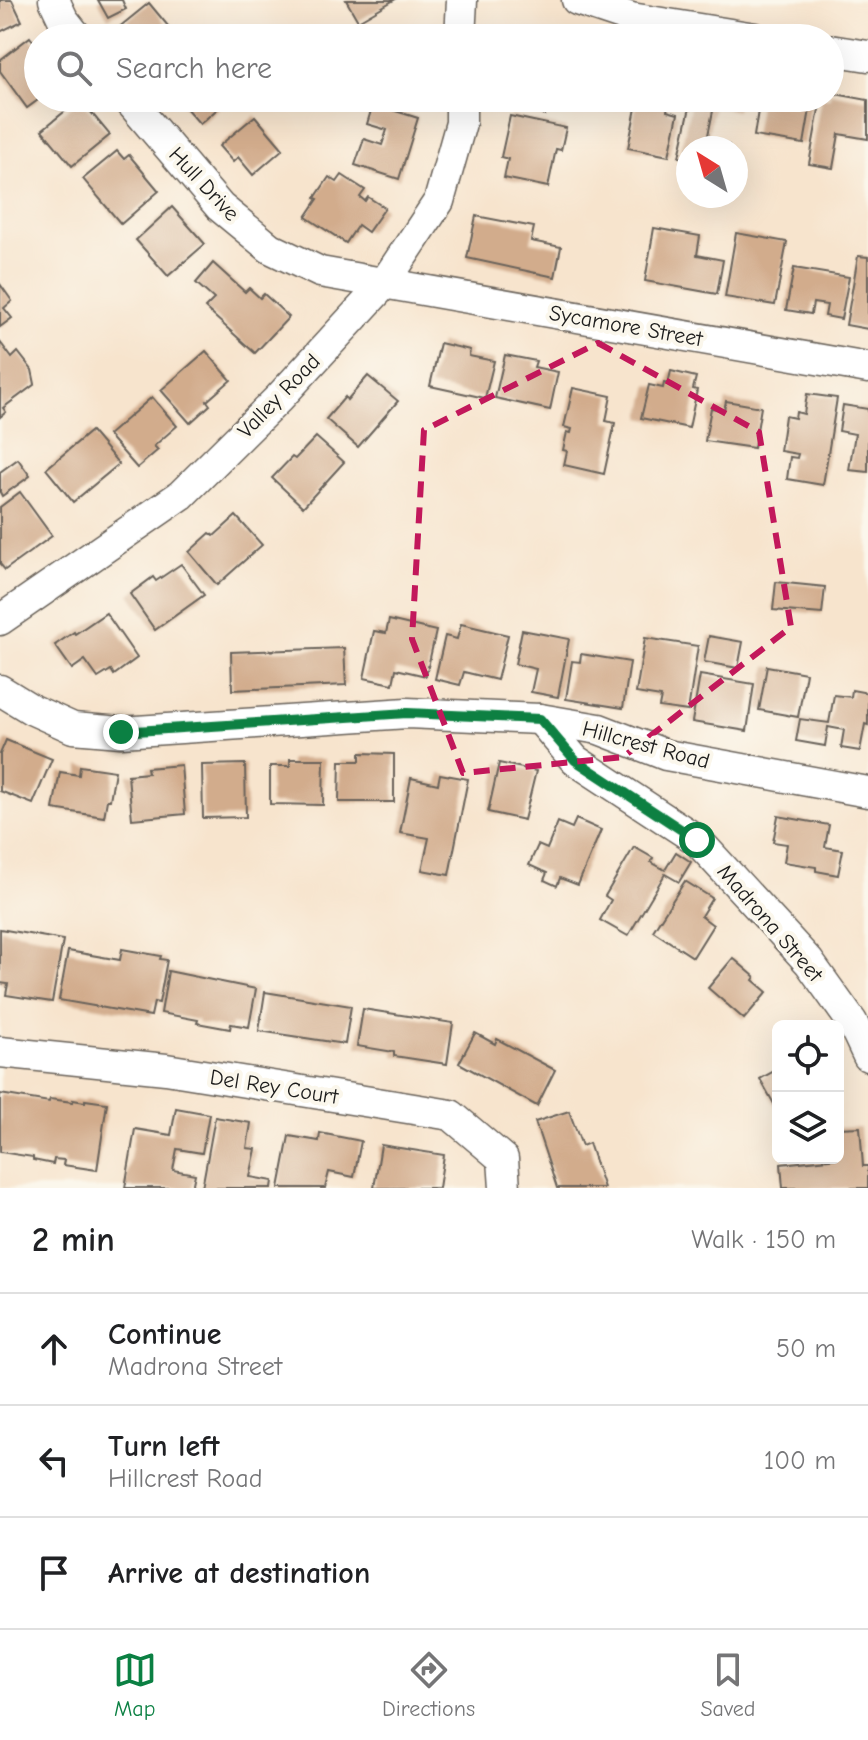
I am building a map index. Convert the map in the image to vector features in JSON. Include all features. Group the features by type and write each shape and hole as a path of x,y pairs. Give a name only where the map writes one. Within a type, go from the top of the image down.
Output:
{"street":[{"path":"54,0 67,24"},
{"path":"461,24 462,0"},
{"path":"577,0 631,18 668,24"},
{"path":"844,52 868,56"},
{"name":"Hull Drive","path":"139,112 220,207 270,248 320,272 383,285"},
{"name":"Valley Road","path":"0,620 181,495 279,398 383,285 439,201 461,123 461,112"},
{"name":"Sycamore Street","path":"383,285 868,368"},
{"name":"Hillcrest Road","path":"0,690 31,709 73,728 121,732 407,713 540,719 599,729 666,755 868,792"},
{"name":"Madrona Street","path":"540,719 575,760 697,840 809,962 852,1022 868,1056"},
{"name":"Del Rey Court","path":"0,1052 166,1069 451,1115 503,1159 505,1188"}],"highlighted area":[{"path":"598,343 759,432 791,627 623,757 463,773 412,639 424,430"}],"building":[{"path":"0,0 12,0 22,21 0,32"},
{"path":"98,0 122,0 126,9 108,18"},
{"path":"346,0 394,0 358,21"},
{"path":"149,3 166,24 123,24"},
{"path":"24,42 24,104 0,71 0,60"},
{"path":"844,96 868,100 868,139 839,134 833,168 809,164 818,112 844,112"},
{"path":"64,112 91,112 110,135 72,166 42,130"},
{"path":"189,112 214,112 200,124"},
{"path":"371,112 399,112 418,118 399,179 355,165 364,139 382,145 387,130 367,124"},
{"path":"635,112 678,114 669,156 628,148"},
{"path":"689,112 713,112 708,136 684,136"},
{"path":"758,112 810,112 804,144 754,136"},
{"path":"255,116 283,149 253,175 238,157 233,162 219,146"},
{"path":"510,116 566,128 561,150 556,149 548,187 504,178 508,159 501,157"},
{"path":"117,151 124,159 129,155 159,191 121,224 83,179"},
{"path":"342,175 365,190 360,197 365,201 368,197 385,208 368,232 358,225 346,243 306,217 329,177 337,182"},
{"path":"172,207 205,244 168,276 136,240"},
{"path":"476,216 534,227 531,241 561,247 555,277 467,258"},
{"path":"654,228 700,236 697,255 723,260 717,294 645,281"},
{"path":"736,233 787,242 775,305 725,297"},
{"path":"858,256 868,257 868,329 846,325"},
{"path":"213,263 245,292 249,288 260,298 264,294 289,317 255,353 205,308 214,299 196,283"},
{"path":"794,268 849,277 841,319 825,316 827,305 813,303 811,314 786,310"},
{"path":"0,284 12,301 4,308 12,318 0,327"},
{"path":"0,342 12,358 18,352 32,370 35,384 3,408 6,412 0,417"},
{"path":"440,343 470,350 469,356 494,361 485,398 430,386"},
{"path":"206,351 231,380 207,401 210,405 190,423 161,390"},
{"path":"505,355 536,361 534,367 558,372 550,410 495,398"},
{"path":"671,371 696,377 693,389 697,390 689,428 641,418 649,385 663,388 664,383 668,384"},
{"path":"368,376 398,401 358,447 326,419"},
{"path":"573,388 611,396 606,421 615,423 604,474 564,465 567,432 571,433 572,429 564,427"},
{"path":"807,394 837,398 823,485 787,479 790,457 797,458 798,454 780,451 785,416 795,418 796,412 804,414"},
{"path":"152,397 177,426 154,446 158,450 137,468 108,435"},
{"path":"726,401 761,407 754,448 705,441 711,408 724,410"},
{"path":"843,405 868,409 868,472 849,470 855,434 839,431"},
{"path":"91,431 119,464 73,502 46,469"},
{"path":"316,437 344,462 303,507 272,478"},
{"path":"18,459 30,476 2,496 0,472"},
{"path":"20,492 52,536 5,570 0,564 0,507"},
{"path":"236,516 262,545 217,585 189,552 210,533 214,536"},
{"path":"181,564 204,595 155,630 130,594 153,577 156,581"},
{"path":"776,582 825,587 822,614 773,610"},
{"path":"106,613 137,658 114,675 111,670 98,678 85,660 72,669 55,645"},
{"path":"389,620 436,631 426,676 396,669 393,684 364,678 374,631 386,633"},
{"path":"461,624 508,635 497,680 464,672 460,685 435,679 445,636 457,639"},
{"path":"522,630 569,639 558,697 531,692 536,669 515,664"},
{"path":"709,636 743,642 738,668 704,662"},
{"path":"645,638 698,646 688,711 659,707 661,697 636,693"},
{"path":"344,648 346,685 232,690 231,652"},
{"path":"581,654 630,662 623,708 566,699 572,661 580,662"},
{"path":"767,666 806,673 798,717 759,710"},
{"path":"700,675 754,684 747,731 692,722"},
{"path":"852,690 868,693 868,725 865,724 860,751 841,748 844,730 828,727 825,746 796,741 800,719 829,723 834,695 851,697"},
{"path":"6,740 52,759 33,804 0,791 0,754"},
{"path":"360,753 394,754 394,802 339,802 340,761 360,761"},
{"path":"290,759 324,759 323,805 270,804 270,766 290,766"},
{"path":"499,763 536,771 524,820 488,812"},
{"path":"245,764 246,817 203,818 202,765"},
{"path":"181,765 185,814 132,819 128,775 148,773 147,768"},
{"path":"80,766 115,771 104,817 53,809 60,772 79,775"},
{"path":"440,774 468,779 449,875 422,870 429,838 400,833 411,778 438,784"},
{"path":"778,816 829,825 825,847 843,850 838,875 816,871 816,867 784,862 787,844 773,842"},
{"path":"576,819 601,830 578,885 560,878 557,886 544,880 547,873 529,865 538,845 547,849 558,822 572,828"},
{"path":"634,847 653,858 651,862 665,870 676,852 691,862 679,882 665,874 628,936 600,920 611,900 605,896"},
{"path":"685,881 712,898 701,916 713,925 693,957 653,931"},
{"path":"0,929 63,940 52,1002 6,995 8,984 0,983"},
{"path":"122,949 161,956 160,959 167,960 159,1003 154,1002 151,1016 59,1000 68,951 120,960"},
{"path":"733,958 767,992 744,1019 708,988"},
{"path":"168,971 256,989 249,1027 231,1024 230,1029 161,1013"},
{"path":"265,992 351,1006 345,1044 259,1031"},
{"path":"363,1009 453,1023 447,1064 394,1056 394,1052 357,1046"},
{"path":"475,1033 495,1044 497,1039 555,1070 537,1106 459,1063"},
{"path":"772,1072 772,1100 760,1079"},
{"path":"0,1094 49,1102 50,1099 107,1103 97,1170 63,1165 64,1160 54,1159 53,1164 33,1160 33,1157 0,1152"},
{"path":"176,1108 209,1114 202,1153 177,1149 173,1170 195,1174 192,1188 125,1188 135,1129 171,1135"},
{"path":"569,1111 582,1146 589,1143 604,1188 557,1188 535,1122"},
{"path":"215,1117 251,1123 247,1148 256,1149 250,1177 273,1181 272,1188 202,1188"},
{"path":"860,1127 863,1166 868,1166 868,1188 783,1188 781,1164 844,1164 844,1128"},
{"path":"320,1133 361,1141 354,1177 329,1172 325,1188 279,1188 289,1136 319,1141"},
{"path":"381,1145 444,1155 439,1188 374,1188"}],"route":[{"path":"121,732 407,713 540,719 575,760 697,840"}]}
